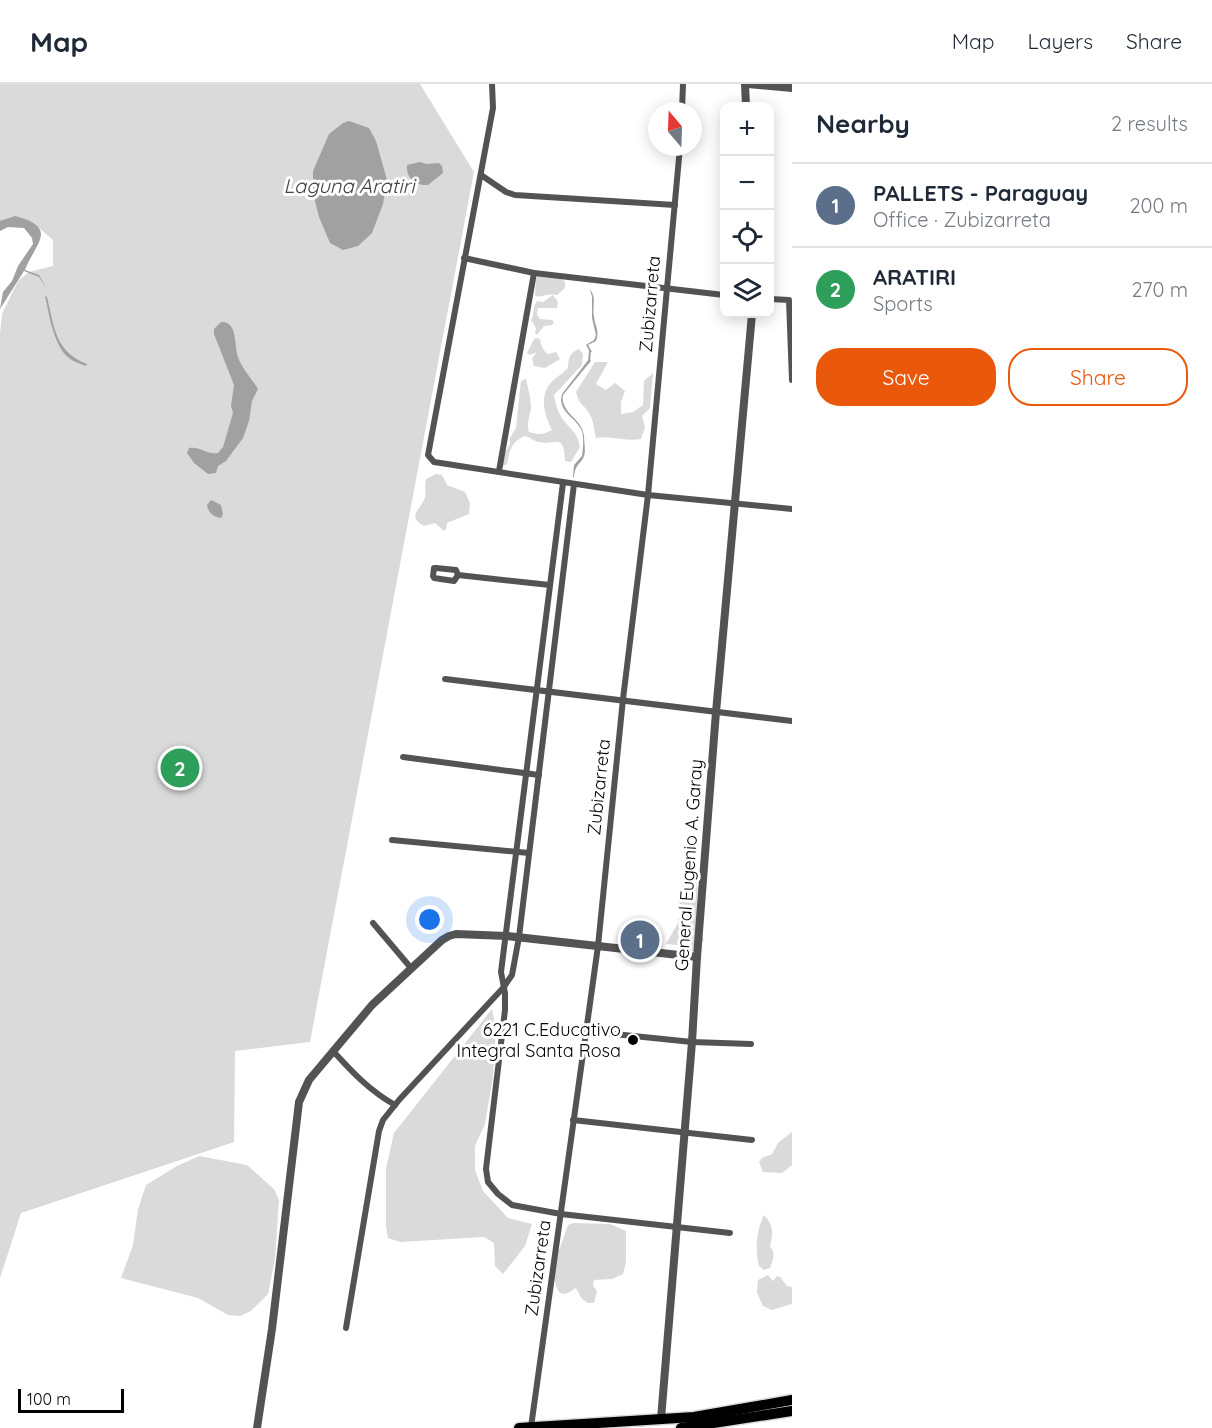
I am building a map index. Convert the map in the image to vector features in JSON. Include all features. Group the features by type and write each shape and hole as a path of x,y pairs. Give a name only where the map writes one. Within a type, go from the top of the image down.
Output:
{"highway":[{"path":"519,1428 694,1417 792,1400"},
{"path":"681,1428 792,1411"}],"street":[{"path":"492,84 493,108 482,175 464,258 428,455 434,462 563,483 648,495 792,509"},
{"path":"682,102 683,84"},
{"path":"746,102 747,84 792,87"},
{"name":"Zubizarreta","path":"531,1427 598,946 623,699 648,495 679,156"},
{"path":"482,175 506,192 515,195 675,205"},
{"path":"464,258 534,273 720,295"},
{"path":"499,471 534,273"},
{"path":"774,299 789,300 792,381"},
{"name":"General Eugenio A. Garay","path":"661,1419 716,712 752,318"},
{"path":"563,483 501,972 506,1010 487,1156 488,1182 512,1205 561,1215 730,1233"},
{"path":"346,1328 379,1131 383,1120 503,988 512,975 519,938 574,484"},
{"path":"458,575 550,585"},
{"path":"445,679 792,721"},
{"path":"403,757 539,775"},
{"path":"392,840 529,853"},
{"path":"373,923 411,969"},
{"path":"257,1428 272,1329 299,1102 309,1080 372,1005 442,940 456,934 507,936 697,957"},
{"path":"585,1031 692,1042 751,1044"},
{"path":"333,1051 359,1080 377,1095 395,1105"},
{"path":"573,1120 752,1140"}],"shaded area":[{"path":"0,84 420,84 474,172 310,1042 235,1051 234,1142 21,1213 0,1278 0,333 2,314 18,281 29,272 53,266 53,240 38,227 0,225"},
{"path":"539,276 562,278 565,288 557,295 535,296 536,278"},
{"path":"553,295 558,302 557,308 538,308 537,314 540,319 554,322 552,325 544,326 537,335 531,320 537,301 543,302"},
{"path":"534,339 540,339 546,353 556,352 560,359 545,368 534,366 532,358 537,352 530,355 527,353"},
{"path":"579,349 583,354 582,365 554,395 561,416 578,438 580,447 571,462 565,461 561,443 539,442 525,436 514,444 507,464 502,467 510,438 516,428 521,381 526,379 530,397 529,432 541,434 552,430 545,413 544,401 547,389 568,368 569,359"},
{"path":"595,362 608,362 596,384 606,390 615,383 625,391 621,402 621,414 633,412 643,405 644,381 653,373 650,408 642,416 645,427 641,439 596,438 591,416 580,403 576,392"},
{"path":"436,474 442,475 447,485 465,492 470,503 469,514 447,523 444,531 435,523 424,526 415,516 425,498 426,479"},
{"path":"696,881 698,888 698,921 704,940 694,951 688,951 678,945 666,944 678,923 679,893 684,882"},
{"path":"492,1009 496,1030 493,1077 485,1124 475,1146 475,1170 483,1191 508,1218 532,1224 525,1246 503,1274 495,1266 494,1243 484,1237 400,1242 388,1238 386,1227 386,1168 394,1133"},
{"path":"792,1132 792,1165 782,1173 763,1172 759,1162 762,1158 772,1154 778,1143"},
{"path":"199,1156 247,1165 274,1189 279,1200 275,1259 268,1294 251,1311 240,1316 228,1315 198,1298 121,1278 133,1245 138,1209 146,1185"},
{"path":"764,1215 771,1226 770,1246 773,1259 770,1268 764,1270 759,1266 757,1247 759,1227"},
{"path":"573,1223 610,1224 626,1231 626,1262 623,1274 612,1279 594,1280 593,1286 597,1291 594,1303 588,1303 582,1299 576,1288 566,1294 560,1293 556,1286 554,1277 556,1259 568,1225"},
{"path":"768,1275 773,1281 777,1276 780,1277 787,1286 792,1287 792,1304 772,1310 763,1306 757,1293 758,1280"}],"water":[{"name":"Laguna Aratiri","path":"349,121 369,128 376,141 387,180 383,204 372,233 358,246 343,250 330,243 319,217 313,193 313,171 329,134"},
{"path":"420,162 439,163 443,173 428,185 415,183 408,174 407,165"},
{"path":"15,216 29,221 41,231 41,237 25,270 39,275 47,289 39,277 24,271 0,309 3,292 12,281 18,266 33,244 32,238 24,228 8,227 0,231 0,221"},
{"path":"590,289 598,334 596,341 588,345 592,352 586,345 594,340 596,335"},
{"path":"45,296 54,328 62,345 68,353 87,364 86,366 69,358 59,346"},
{"path":"221,322 230,325 233,329 240,361 258,389 252,401 249,421 243,438 226,461 218,466 216,473 208,474 194,463 187,453 189,448 193,448 218,453 223,447 233,413 231,406 234,385 214,334 214,329"},
{"path":"589,359 590,362 563,395 565,407 580,425 584,436 585,454 573,477 574,465 582,456 583,434 565,410 561,400 562,394"},
{"path":"211,500 221,505 223,514 221,518 210,512 207,505"}],"waterway":[{"path":"589,362 590,350"}],"place":[{"name":"ARATIRI","path":"180,768"},
{"name":"PALLETS - Paraguay","path":"640,940"},
{"name":"6221 C.Educativo Integral Santa Rosa","path":"633,1040"}]}
